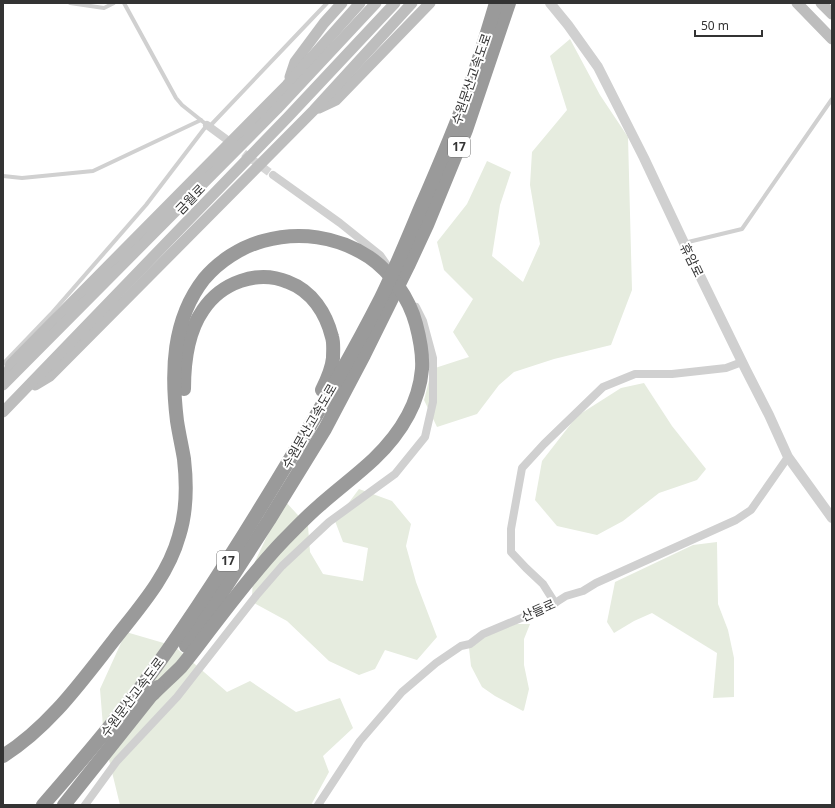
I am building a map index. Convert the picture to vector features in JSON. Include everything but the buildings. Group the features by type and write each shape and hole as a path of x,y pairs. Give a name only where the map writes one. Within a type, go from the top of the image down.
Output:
{"highway":[{"name":"수원문산고속도로","path":"64,805 153,694 214,605 325,429 364,355 385,300 404,260 427,225 466,130 496,24 496,3"},
{"name":"수원문산고속도로","path":"496,24 509,3"},
{"path":"3,756 29,737 51,717 69,697 148,596 164,572 173,554 180,535 186,495 184,457 174,390 174,368 176,346 180,328 186,309 195,291 210,273 227,258 243,248 259,242 279,237 298,235 316,236 333,240 353,248 369,257 383,268 402,293 414,316 421,352 422,369 415,400 406,419 393,438 375,458 316,508 282,542 244,586 180,667 153,694"},
{"path":"3,766 18,757 73,704 150,609 175,572 187,544 195,501 195,479 184,395 184,372 187,348 193,329 203,310 214,297 225,288 237,282 251,278 264,277 277,278 289,282 300,288 314,300 321,308 326,318 333,338 333,359 329,376 299,445"},
{"name":"수원문산고속도로","path":"43,805 96,744 144,683 175,639 257,515 385,300"}],"main road":[{"path":"287,85 295,62 324,23 342,3"},
{"path":"4,384 11,364 287,85 360,3"},
{"name":"금월로","path":"4,384 277,109 376,3"},
{"name":"금월로","path":"3,412 288,117 395,3"},
{"path":"18,397 50,376 314,110 412,3"},
{"path":"314,110 336,100 430,3"},
{"path":"797,3 832,39"},
{"path":"821,3 832,14"}],"street":[{"name":"휴암로","path":"550,3 598,67 644,158 788,457 829,509 832,518"},
{"path":"206,124 226,139"},
{"path":"85,805 117,761 177,697 256,596 282,566 329,522 395,474 425,437 433,402 433,358 423,321 410,296 380,255 340,222 273,176"},
{"path":"554,604 543,584 511,552 510,529 522,468 544,444 603,387 635,374 672,374 726,368 742,362"},
{"name":"산들로","path":"318,805 360,741 402,692 436,663 461,646 470,644 489,631 554,604 566,596 583,591 596,583 736,520 752,510 788,457"}],"lane":[{"path":"70,3 104,8 114,3"},
{"path":"124,3 176,98 182,105 206,124"},
{"path":"3,364 51,314 146,205 206,124 327,3"},
{"path":"684,243 742,229 832,99"},
{"path":"3,176 22,178 93,171 206,124"}],"shaded area":[{"path":"570,39 600,95 628,137 632,290 611,345 554,359 514,372 499,385 477,414 437,427 424,400 432,369 469,357 453,332 473,299 444,270 437,242 467,204 487,161 511,172 500,205 492,256 523,282 540,244 530,185 532,152 567,110 550,56"},
{"path":"644,383 672,426 706,469 697,480 659,493 623,521 597,535 557,526 535,500 542,461 577,416 621,388"},
{"path":"359,489 392,501 411,524 406,546 416,582 437,637 417,660 385,650 375,669 359,675 329,661 287,621 252,602 253,566 284,500 308,526 310,552 323,574 363,581 368,548 343,542 335,521"},
{"path":"717,542 718,604 728,630 734,658 734,697 713,698 717,653 652,613 634,621 614,633 607,622 615,582 693,545"},
{"path":"516,624 530,624 524,639 524,665 529,689 523,711 482,687 471,666 469,648 489,631"},
{"path":"126,632 174,646 227,692 250,681 296,712 340,698 353,728 323,756 329,772 311,805 120,805 104,739 100,689"}],"tunnel":[{"path":"234,146 273,175"}]}
